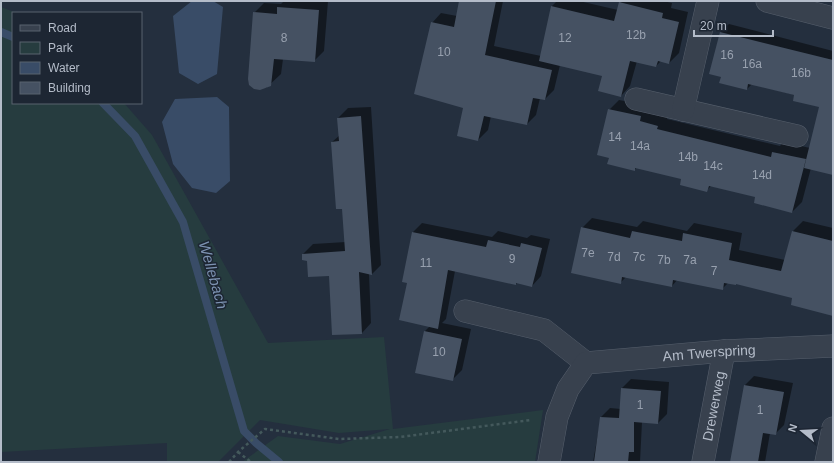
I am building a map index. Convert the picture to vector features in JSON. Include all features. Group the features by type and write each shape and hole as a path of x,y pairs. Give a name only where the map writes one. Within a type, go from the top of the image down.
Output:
{"street":[{"path":"683,110 708,1"},
{"path":"767,1 833,18"},
{"path":"636,99 797,136"},
{"path":"465,311 544,330 586,363 568,389 557,417 549,462"},
{"name":"Am Twerspring","path":"586,363 724,350 833,346"},
{"name":"Drewerweg","path":"703,462 724,350"},
{"path":"826,462 833,428"}],"path":[{"path":"229,462 238,452 265,429 339,439 400,437 557,417"},
{"path":"238,452 251,462"}],"green space":[{"path":"1,7 14,12 12,12 12,104 125,104 152,135 268,343 384,337 393,429 543,410 535,462 242,462 278,436 340,444 390,429 339,433 260,420 218,462 167,462 167,443 1,452"}],"water":[{"path":"192,1 213,1 223,7 217,74 198,84 179,73 173,16"},
{"path":"217,97 229,107 230,181 216,193 192,188 173,164 162,122 175,99"}],"building":[{"path":"459,1 496,1 485,55 552,70 545,100 533,98 527,125 484,116 478,141 457,136 463,108 414,94 431,22 454,27"},
{"path":"619,2 663,13 662,18 679,22 669,64 658,61 656,67 630,61 621,97 598,91 602,76 539,61 551,6 614,21"},
{"path":"277,7 319,10 315,62 274,59 271,86 260,90 254,89 249,85 248,79 253,12 277,14"},
{"path":"720,32 833,60 833,175 804,168 819,107 793,101 794,95 748,84 747,90 719,83 721,77 709,74"},
{"path":"608,109 641,116 640,121 658,126 657,129 771,157 772,152 806,159 792,213 754,203 755,197 709,186 707,192 680,185 681,179 635,168 635,171 607,164 609,158 597,155"},
{"path":"361,116 372,275 359,272 362,334 332,335 329,276 308,277 307,261 302,260 302,254 345,251 342,209 336,209 331,142 339,141 337,118"},
{"path":"581,227 630,238 632,231 682,241 683,233 732,243 729,260 781,271 792,231 833,241 833,316 791,305 792,298 736,284 724,283 723,290 673,280 672,287 622,277 621,284 571,273"},
{"path":"412,232 486,247 488,240 520,247 521,243 542,248 532,287 516,283 516,285 448,270 438,329 399,320 407,283 402,282"},
{"path":"424,331 462,339 453,381 415,373"},
{"path":"744,385 784,392 776,435 763,433 758,462 730,462"},
{"path":"621,388 661,391 658,424 634,422 634,452 629,452 628,462 594,462 600,417 619,418"}],"waterway":[{"name":"Wellebach","path":"1,32 12,37"},
{"name":"Wellebach","path":"104,104 135,136 183,222 244,431 279,462"}]}
